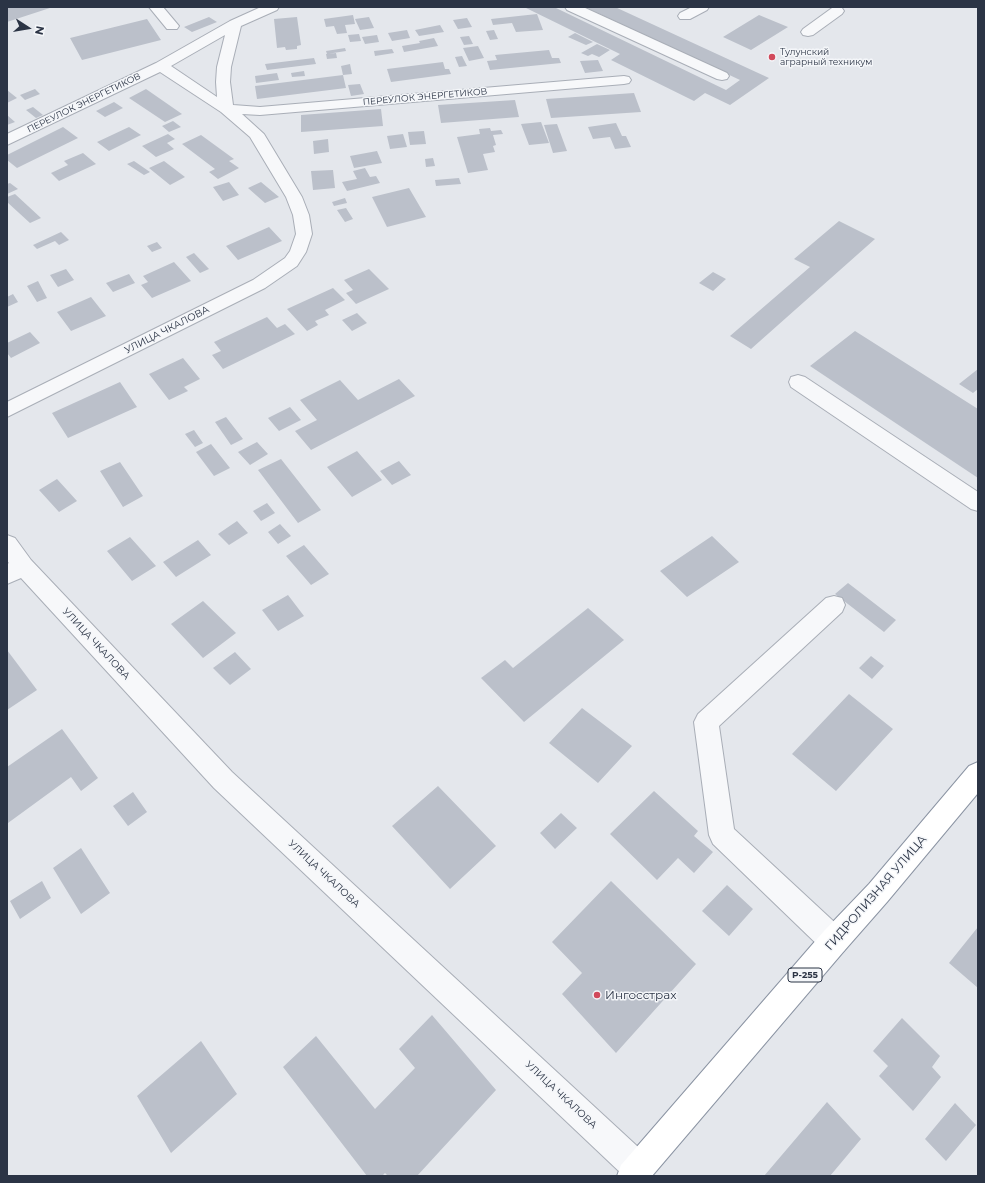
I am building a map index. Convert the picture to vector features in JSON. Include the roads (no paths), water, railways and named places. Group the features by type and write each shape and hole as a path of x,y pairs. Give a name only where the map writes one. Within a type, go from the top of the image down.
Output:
{"highway":[{"name":"ГИДРОЛИЗНАЯ УЛИЦА","path":"635,1172 834,941 878,893 978,774"}],"street":[{"path":"156,7 172,26"},
{"name":"ПЕРЕУЛОК ЭНЕРГЕТИКОВ","path":"7,140 161,66 235,24 272,7"},
{"path":"572,7 722,76"},
{"path":"685,16 702,7"},
{"path":"808,32 836,8"},
{"path":"226,109 223,82 224,66 235,24"},
{"path":"161,66 226,109"},
{"name":"ПЕРЕУЛОК ЭНЕРГЕТИКОВ","path":"226,109 260,111 624,80"},
{"name":"УЛИЦА ЧКАЛОВА","path":"7,410 259,284 291,262 298,252 304,234 301,215 294,197 256,134 226,109"},
{"path":"798,382 978,503"},
{"name":"УЛИЦА ЧКАЛОВА","path":"7,544 15,570 223,780 635,1172"},
{"path":"834,605 706,722 722,836 834,941"}],"place":[{"name":"Тулунский аграрный техникум","path":"772,57"},
{"name":"Ингосстрах","path":"597,995"}]}
